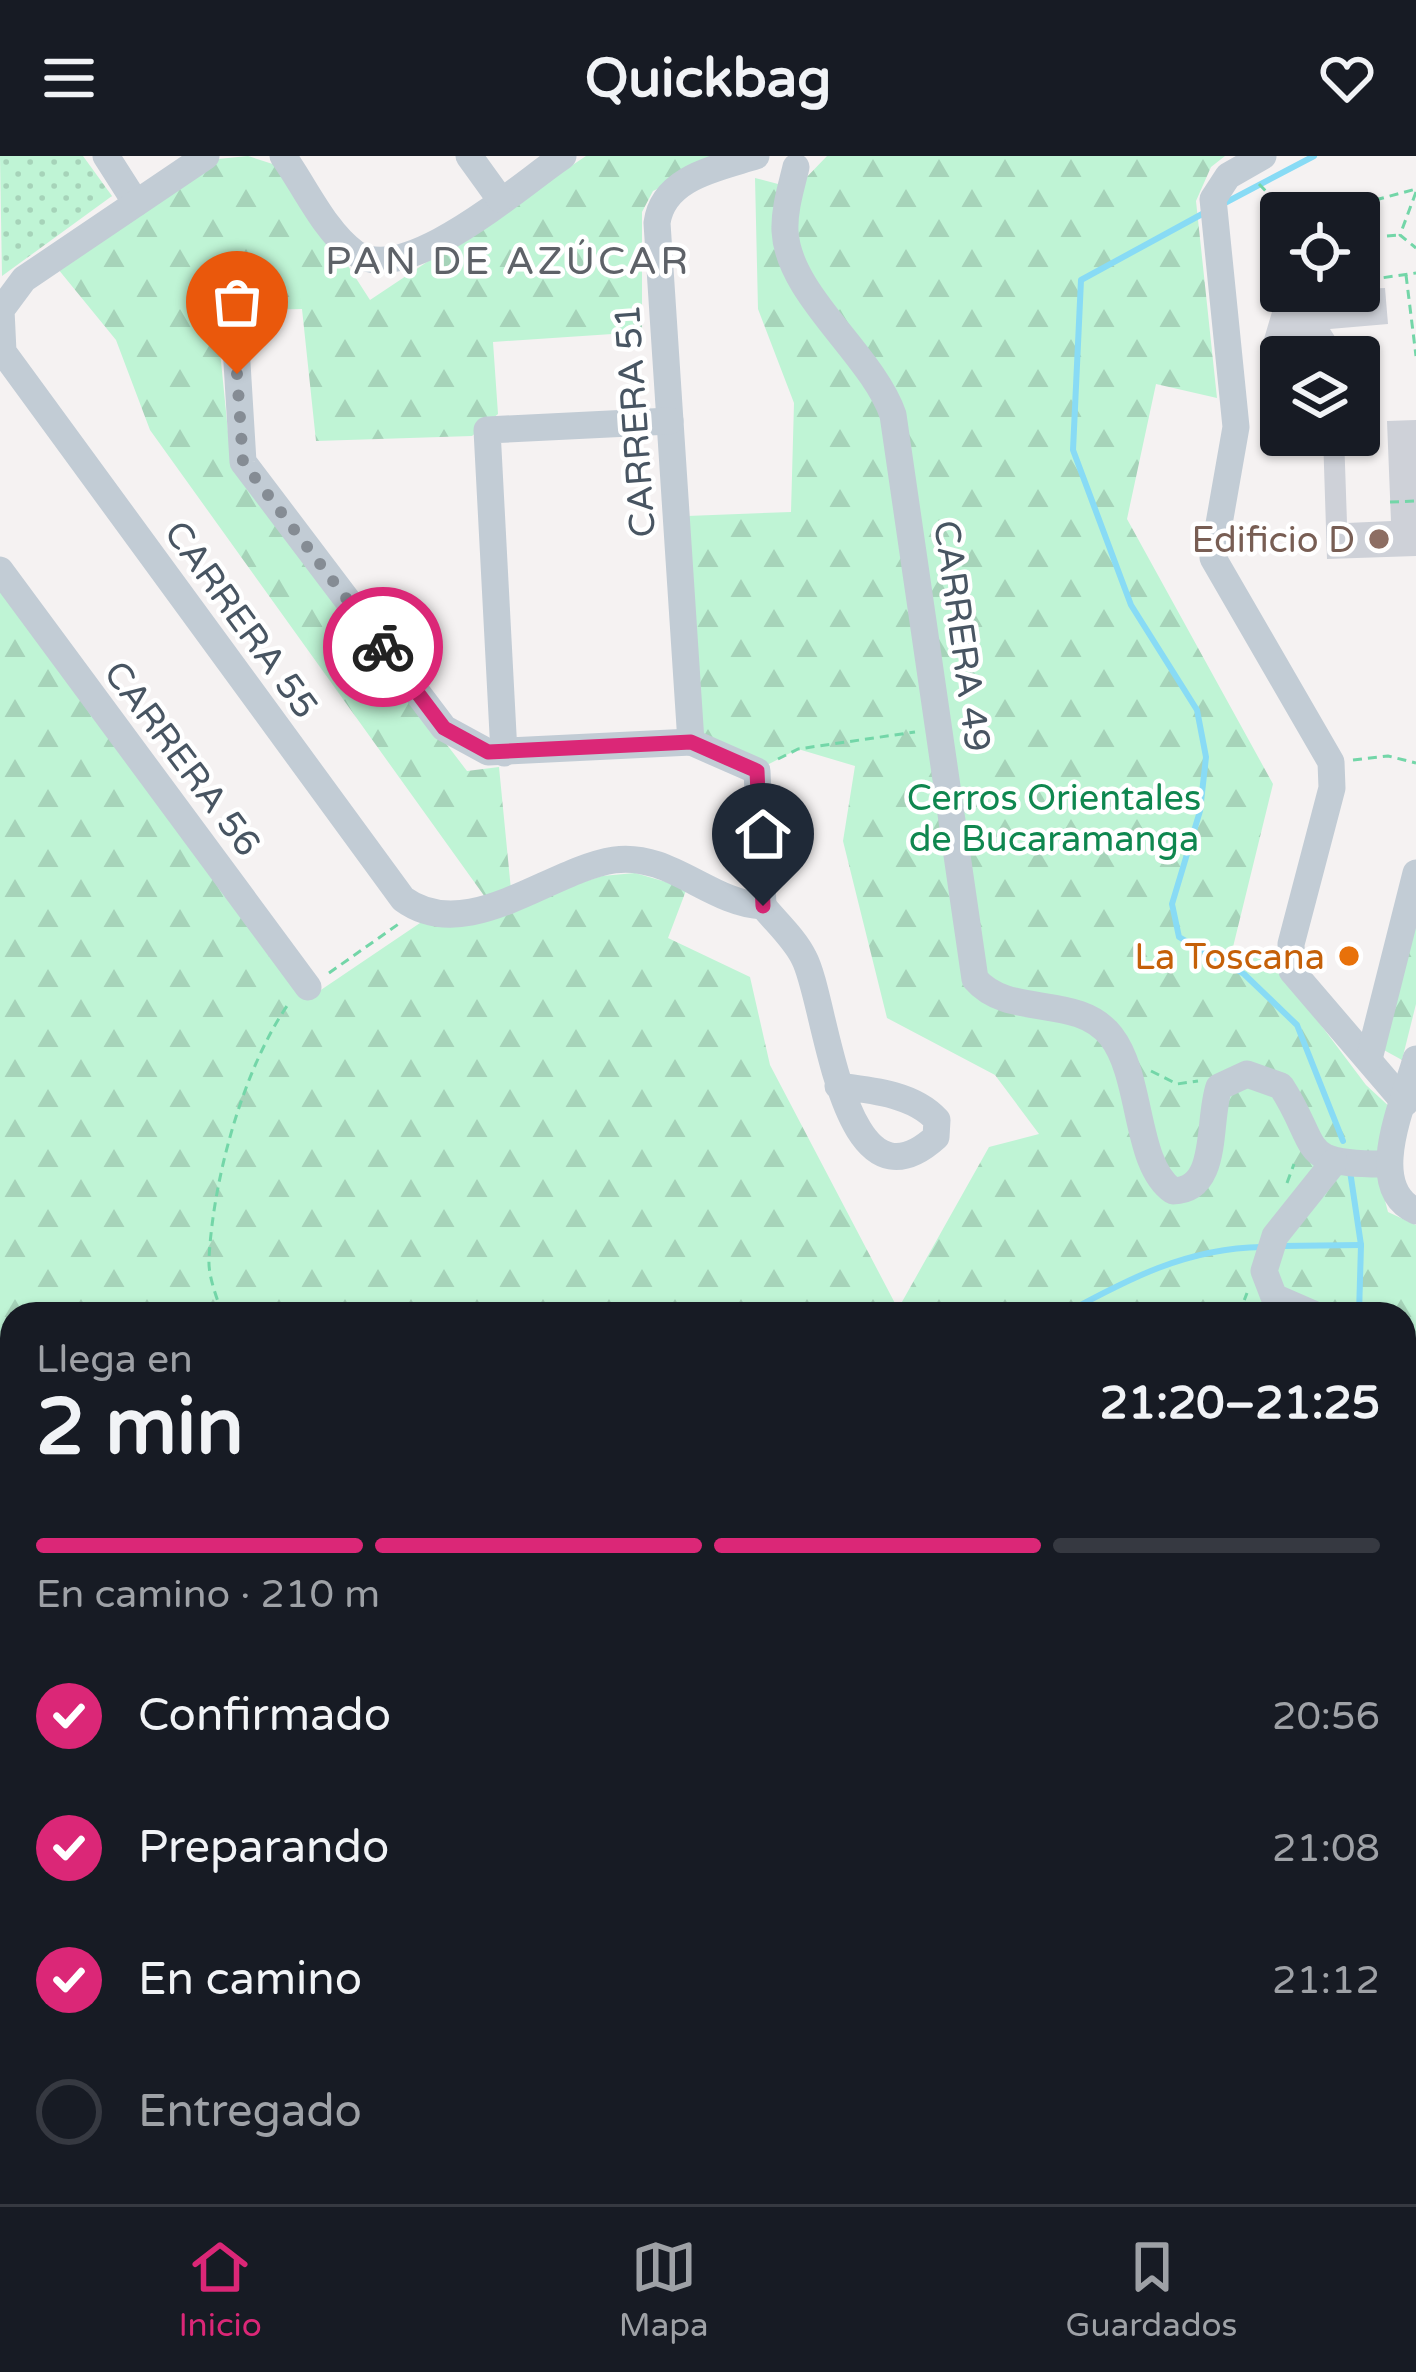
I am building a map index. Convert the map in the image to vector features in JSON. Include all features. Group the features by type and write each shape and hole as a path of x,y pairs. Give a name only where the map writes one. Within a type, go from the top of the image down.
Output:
{"street":[{"path":"106,156 136,203"},
{"path":"6,372 0,332 8,298 24,279 206,156"},
{"path":"283,156 355,253 389,262 419,254 563,156"},
{"path":"470,156 500,199"},
{"name":"CARRERA 51","path":"691,742 658,210 674,189 692,178 755,156"},
{"path":"1263,156 1228,176 1213,210 1236,427 1213,558 1220,579 1330,762 1332,788 1289,958 1301,982 1405,1103"},
{"name":"CARRERA 49","path":"794,160 785,232 791,257 878,383 893,415 975,979 994,995 1095,1020 1124,1058 1154,1168 1174,1191 1194,1187 1207,1168 1213,1104 1230,1077"},
{"path":"235,330 243,462 444,728 470,746 504,753 691,742 757,771 763,906 805,958 838,1085"},
{"name":"CARRERA 55","path":"6,372 403,899 418,909"},
{"path":"504,753 487,430 670,421"},
{"name":"CARRERA 56","path":"0,570 308,987"},
{"path":"418,909 473,911 620,859 651,861 737,901 763,906"},
{"path":"1369,1059 1416,873"},
{"path":"1416,1059 1389,1165 1395,1194 1416,1211"},
{"path":"1230,1077 1255,1074 1276,1081 1285,1090 1304,1138 1334,1162 1389,1165"},
{"path":"1290,1302 1267,1290 1270,1247 1334,1162"}],"path":[{"path":"1380,199 1416,190"},
{"path":"1400,235 1416,190"},
{"path":"1388,236 1400,235 1416,248"},
{"path":"1380,278 1416,273"},
{"path":"1406,275 1412,357 1416,356"},
{"path":"1390,502 1416,501"},
{"path":"757,771 798,748 940,728"},
{"path":"1330,762 1388,756 1416,763"},
{"path":"219,1302 208,1263 235,1116 268,1033 296,992 418,909"},
{"path":"1124,1058 1177,1084 1230,1077"}],"green space":[{"path":"0,156 83,156 112,196 2,276"},
{"path":"248,156 285,168 370,300 586,156 729,156 653,191 642,212 642,332 493,342 498,414 472,436 316,441 302,309 216,311 231,462 467,771 499,767 511,890 485,897 150,430 116,340 58,269 218,159"},
{"name":"Cerros Orientales de Bucaramanga","path":"827,156 1225,156 1211,167 1196,201 1217,398 1156,384 1127,519 1273,784 1233,947 1275,964 1366,1085 1393,1110 1378,1174 1388,1212 1416,1225 1416,1302 902,1302 989,1147 1039,1134 995,1075 887,1018 843,841 855,766 798,749 767,765 700,734 687,516 791,512 794,403 758,309 755,178 778,184 803,181"},
{"name":"Cerros Orientales de Bucaramanga","path":"0,588 306,1000 420,923 469,920 602,876 635,873 687,888 668,938 750,977 770,1065 894,1302 0,1302"},
{"path":"1416,916 1416,1004 1402,1060 1382,1049"}],"building":[{"path":"1380,288 1385,288 1388,324 1330,329 1334,336 1265,336 1272,312 1380,312"},
{"path":"1416,420 1416,556 1327,559 1324,456 1345,456 1347,523 1391,521 1387,421"}],"waterway":[{"path":"1221,205 1314,156"},
{"path":"1204,213 1081,280 1073,450 1131,605 1197,710 1206,757 1200,811 1172,904 1179,937 1244,974 1297,1025 1343,1141"},
{"path":"1350,1171 1361,1245 1359,1302"},
{"path":"1281,1246 1361,1245"},
{"path":"1088,1302 1183,1259 1262,1247"}],"way so far":[{"path":"237,374 243,462 383,647"}],"place":[{"name":"Edificio D","path":"1379,539"},
{"name":"La Toscana","path":"1349,956"}],"district":[{"name":"PAN DE AZÚCAR","path":"508,260"}],"route":[{"path":"383,647 444,728 456,739 488,752 691,742 757,771 763,906"}]}
